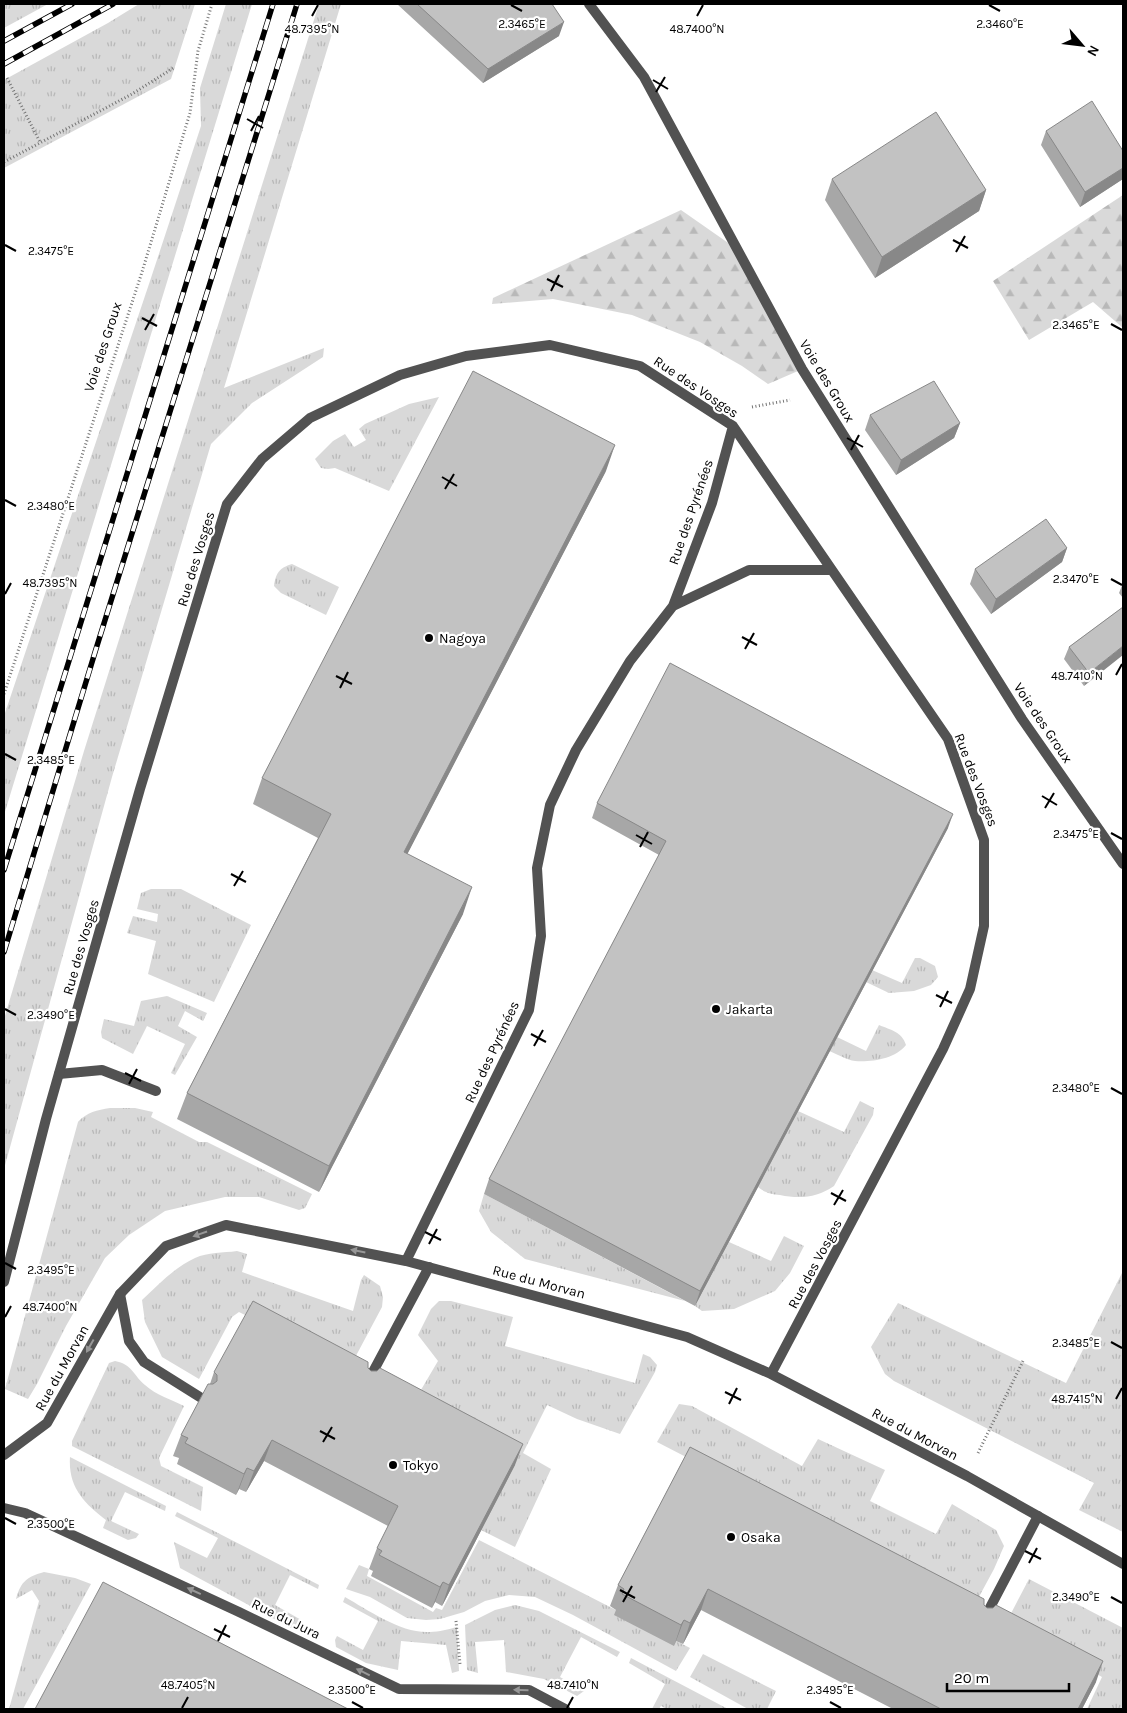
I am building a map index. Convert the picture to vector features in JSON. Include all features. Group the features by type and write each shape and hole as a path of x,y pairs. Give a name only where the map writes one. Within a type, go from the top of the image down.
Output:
{"street":[{"name":"Voie des Groux","path":"589,4 644,77 817,394 1022,719 1123,864"},
{"name":"Rue des Vosges","path":"4,1282 59,1074 140,789 227,504 262,459 310,418 400,376 466,356 550,345 640,366 733,426 830,570 948,739 984,840 984,926 970,989 943,1049 771,1374"},
{"name":"Rue des Pyrénées","path":"406,1261 529,1010 541,936 537,868 550,805 576,750 630,661 672,606 712,503 733,426"},
{"name":"Rue des Pyrénées","path":"672,606 749,570 830,570"},
{"path":"59,1074 102,1070 156,1091"},
{"name":"Rue du Morvan","path":"4,1455 48,1423 120,1294 166,1246 226,1225 406,1261 687,1337 771,1374 966,1476 1123,1564"},
{"path":"366,1386 429,1267"},
{"path":"120,1294 128,1341 144,1362 203,1399"},
{"name":"Rue du Jura","path":"4,1508 25,1513 239,1612 398,1689 529,1690 565,1709"},
{"path":"982,1623 1038,1516"}],"path":[{"name":"Voie des Groux","path":"4,694 142,272 188,122 198,51 212,4"},
{"path":"4,162 132,94 175,67"},
{"path":"7,78 40,142"},
{"path":"712,414 817,394"},
{"path":"966,1476 1023,1361"},
{"path":"456,1621 463,1690"}],"green space":[{"path":"4,4 48,4 4,28"},
{"path":"139,4 195,4 171,79 4,168 4,80"},
{"path":"226,4 252,4 4,815 4,716 201,126 200,88"},
{"path":"319,4 341,4 224,388 324,348 323,357 252,403 211,444 112,777 4,1169 4,1019 84,751"},
{"path":"1123,195 1123,328 1093,302 1029,340 993,281"},
{"path":"681,210 734,247 790,336 798,371 768,384 742,366 700,342 632,315 553,299 492,304 493,298"},
{"path":"439,397 389,491 335,468 321,468 315,459 333,441 345,434 354,447 366,440 359,429 365,424 409,404"},
{"path":"292,564 339,587 326,615 281,593 274,586 279,572 284,567"},
{"path":"151,889 181,889 251,925 214,1002 148,974 156,941 127,933 133,916 157,922 158,914 137,909 141,893"},
{"path":"915,958 920,958 935,966 938,977 931,985 914,991 889,993 866,982 872,970 902,983"},
{"path":"167,996 207,1013 203,1021 185,1011 178,1026 197,1037 175,1075 171,1073 185,1044 147,1026 133,1054 102,1038 101,1032 104,1019 134,1026 141,1001"},
{"path":"879,1025 892,1030 902,1037 906,1045 896,1054 883,1059 855,1061 829,1051 837,1037 866,1051"},
{"path":"860,1101 874,1108 873,1115 834,1186 821,1193 801,1197 771,1194 758,1187 798,1111 844,1132"},
{"path":"110,1108 135,1108 153,1112 151,1117 199,1142 207,1142 312,1194 305,1208 299,1210 259,1197 225,1197 165,1211 129,1235 105,1258 66,1326 28,1399 5,1389 78,1122 92,1112"},
{"path":"484,1194 685,1301 525,1259 491,1232 479,1211"},
{"path":"784,1236 804,1246 790,1273 775,1291 734,1309 702,1311 695,1306 729,1242 771,1261"},
{"path":"237,1251 247,1254 242,1272 353,1311 364,1275 380,1286 383,1297 382,1307 350,1367 239,1312 232,1317 199,1379 162,1357 145,1322 142,1300 167,1277 195,1258"},
{"path":"1123,1271 1123,1532 1079,1510 1094,1483 894,1381 885,1374 871,1347 898,1303 1066,1383"},
{"path":"439,1301 451,1301 513,1317 505,1346 635,1383 643,1354 650,1357 657,1365 655,1372 620,1434 577,1419 547,1405 523,1453 551,1469 515,1547 481,1530 415,1400 438,1361 418,1335 431,1309"},
{"path":"115,1361 129,1368 149,1389 184,1406 159,1458 161,1466 203,1487 201,1511 72,1446 72,1441 109,1363"},
{"path":"679,1404 692,1406 802,1466 818,1439 885,1470 870,1501 936,1534 952,1504 996,1530 1004,1546 974,1606 657,1442"},
{"path":"70,1457 166,1506 165,1511 125,1492 111,1521 139,1534 136,1538 128,1540 103,1528 106,1520 84,1501 75,1486 70,1468"},
{"path":"177,1512 319,1585 318,1589 290,1575 275,1605 303,1621 291,1628 180,1568 174,1542 207,1558 218,1538 175,1516"},
{"path":"479,1540 690,1648 676,1671 573,1615 535,1597 509,1595 485,1601 464,1612 440,1619 426,1620 407,1618 370,1597 346,1589 359,1565 369,1569 367,1576 433,1612 436,1608 442,1610"},
{"path":"44,1572 75,1578 91,1584 23,1709 9,1709 39,1601 32,1590 16,1599 20,1588 26,1581"},
{"path":"1029,1579 1123,1628 1123,1709 1087,1709 1102,1677 1006,1623"},
{"path":"345,1597 386,1620 419,1632 433,1632 457,1627 459,1671 452,1673 446,1645 401,1641 398,1670 366,1663 336,1647 335,1640 337,1636 363,1650 378,1621 343,1602"},
{"path":"515,1605 539,1611 620,1652 617,1657 581,1637 560,1677 584,1691 577,1696 544,1679 506,1672 504,1640 475,1642 478,1673 467,1670 465,1625 495,1610"},
{"path":"703,1654 776,1691 767,1709 748,1709 690,1677"},
{"path":"631,1658 728,1709 667,1709 661,1706 659,1709 652,1709 665,1684 629,1663"}],"building":[{"path":"417,4 552,4 564,22 488,69"},
{"path":"1092,101 1123,151 1123,168 1085,192 1046,131"},
{"path":"936,112 986,190 882,257 832,179"},
{"name":"Nagoya","path":"473,371 615,445 404,852 472,887 329,1166 187,1093 331,814 262,778"},
{"path":"934,381 960,423 901,460 870,415"},
{"path":"1046,519 1067,548 996,599 975,569"},
{"path":"1123,607 1123,646 1089,673 1069,647"},
{"name":"Jakarta","path":"670,663 953,814 700,1291 489,1179 666,841 597,803"},
{"name":"Tokyo","path":"253,1301 368,1362 368,1368 371,1371 377,1371 380,1368 523,1444 449,1585 443,1582 440,1587 379,1555 382,1551 377,1548 398,1506 272,1440 254,1471 247,1468 244,1474 185,1443 188,1438 181,1435 208,1384 213,1384 217,1381 217,1375 214,1372"},
{"name":"Osaka","path":"690,1447 984,1599 984,1605 987,1608 993,1608 996,1605 1103,1661 1078,1709 941,1709 708,1589 690,1623 684,1620 681,1625 622,1594 624,1589 618,1585"},
{"path":"103,1582 348,1709 35,1709"}],"railway":[{"path":"4,41 72,4"},
{"path":"4,64 113,4"},
{"path":"4,870 273,4"},
{"path":"4,952 96,649 297,4"}],"place":[{"name":"Nagoya","path":"429,638"},
{"name":"Jakarta","path":"716,1009"},
{"name":"Tokyo","path":"393,1465"},
{"name":"Osaka","path":"731,1537"}]}
